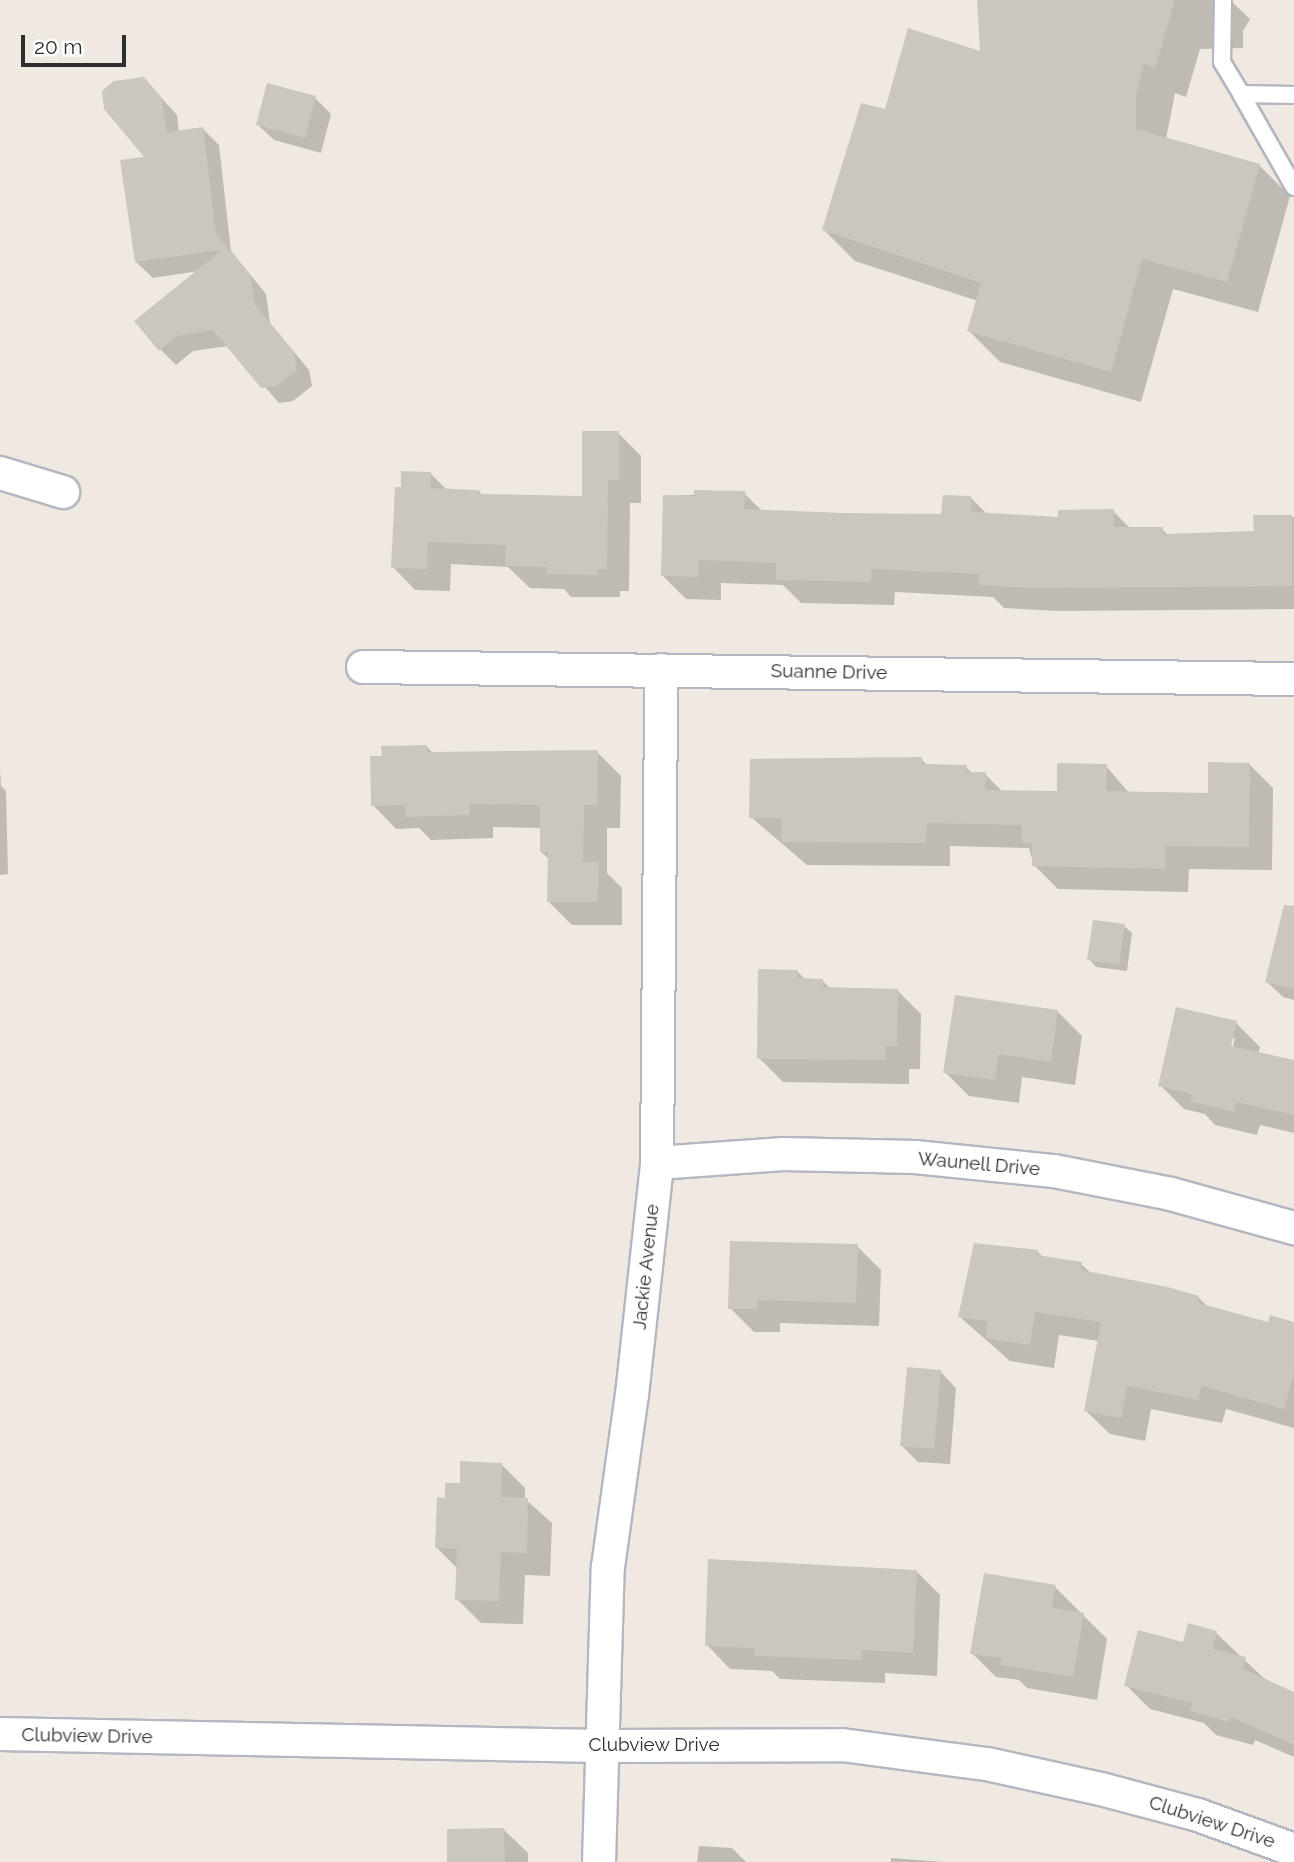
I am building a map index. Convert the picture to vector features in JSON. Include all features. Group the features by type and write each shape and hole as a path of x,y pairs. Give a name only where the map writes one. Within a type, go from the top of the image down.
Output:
{"street":[{"path":"0,472 63,492"},
{"name":"Suanne Drive","path":"363,667 1294,679"},
{"name":"Jackie Avenue","path":"599,1862 600,1746 607,1567 632,1395 657,1163 661,670"},
{"name":"Waunell Drive","path":"657,1163 784,1154 915,1157 1054,1171 1171,1194 1294,1228"},
{"name":"Clubview Drive","path":"0,1734 600,1746 842,1745 987,1764 1198,1815 1294,1850"}],"lane":[{"path":"1223,0 1222,62 1294,187"},
{"path":"1241,93 1294,95"}],"building":[{"path":"977,0 1175,0 1155,68 1144,63 1136,96 1136,129 1260,164 1227,282 1142,259 1111,372 967,331 981,283 822,230 861,103 885,109 908,28 980,51"},
{"path":"144,77 161,97 167,132 203,127 216,234 251,276 255,305 294,352 297,370 277,386 261,388 213,330 176,336 159,351 134,321 222,250 135,262 120,160 144,157 104,109 102,91 114,81"},
{"path":"267,83 316,96 305,138 256,125"},
{"path":"582,431 619,431 619,480 608,480 607,569 598,569 598,575 546,574 547,567 505,566 506,545 428,542 427,569 391,568 395,487 401,487 401,471 431,472 431,488 479,490 479,494 582,496"},
{"path":"694,490 745,491 744,509 941,514 943,495 971,496 971,512 1058,517 1058,510 1114,509 1114,527 1163,527 1163,534 1254,531 1253,515 1292,515 1292,586 1034,588 979,585 979,574 872,569 871,582 776,580 776,563 698,560 698,577 661,576 663,495 694,496"},
{"path":"427,745 427,752 598,750 597,805 584,805 583,862 599,862 598,902 547,902 548,852 540,852 540,805 470,804 470,815 406,817 405,805 371,806 370,756 382,756 381,746"},
{"path":"922,757 922,764 967,765 966,772 986,772 985,790 1057,791 1057,763 1107,764 1106,791 1208,793 1208,762 1250,763 1249,847 1165,846 1165,869 1032,866 1032,843 1022,843 1022,825 927,823 926,843 781,842 782,818 749,818 750,759"},
{"path":"1284,905 1294,906 1294,989 1265,982"},
{"path":"1093,920 1125,924 1119,965 1087,960"},
{"path":"758,969 798,970 798,978 823,979 823,987 898,989 897,1046 886,1046 886,1060 757,1059"},
{"path":"955,995 1058,1010 1051,1062 999,1054 995,1080 943,1073"},
{"path":"1176,1007 1237,1021 1231,1046 1294,1060 1294,1115 1236,1102 1234,1112 1189,1101 1192,1094 1158,1086"},
{"path":"730,1241 858,1244 856,1303 757,1300 757,1309 728,1309"},
{"path":"974,1243 1038,1250 1037,1255 1082,1262 1081,1270 1168,1287 1199,1296 1198,1303 1268,1322 1270,1315 1294,1322 1294,1374 1284,1409 1202,1386 1198,1400 1127,1386 1121,1418 1084,1411 1101,1322 1035,1312 1030,1345 985,1338 987,1321 958,1317"},
{"path":"907,1367 941,1370 934,1449 900,1446"},
{"path":"460,1461 502,1463 501,1497 528,1498 527,1553 501,1552 499,1601 455,1600 457,1549 435,1548 437,1497 445,1498 445,1483 460,1483"},
{"path":"708,1559 917,1570 913,1653 862,1650 862,1660 754,1656 754,1648 705,1646"},
{"path":"984,1573 1056,1585 1052,1608 1084,1613 1073,1677 1001,1665 1002,1658 970,1654"},
{"path":"1188,1623 1217,1631 1213,1649 1246,1657 1243,1669 1294,1692 1294,1745 1231,1717 1229,1722 1190,1711 1192,1703 1124,1686 1138,1630 1183,1642"},
{"path":"504,1828 505,1862 447,1862 447,1829"}]}
